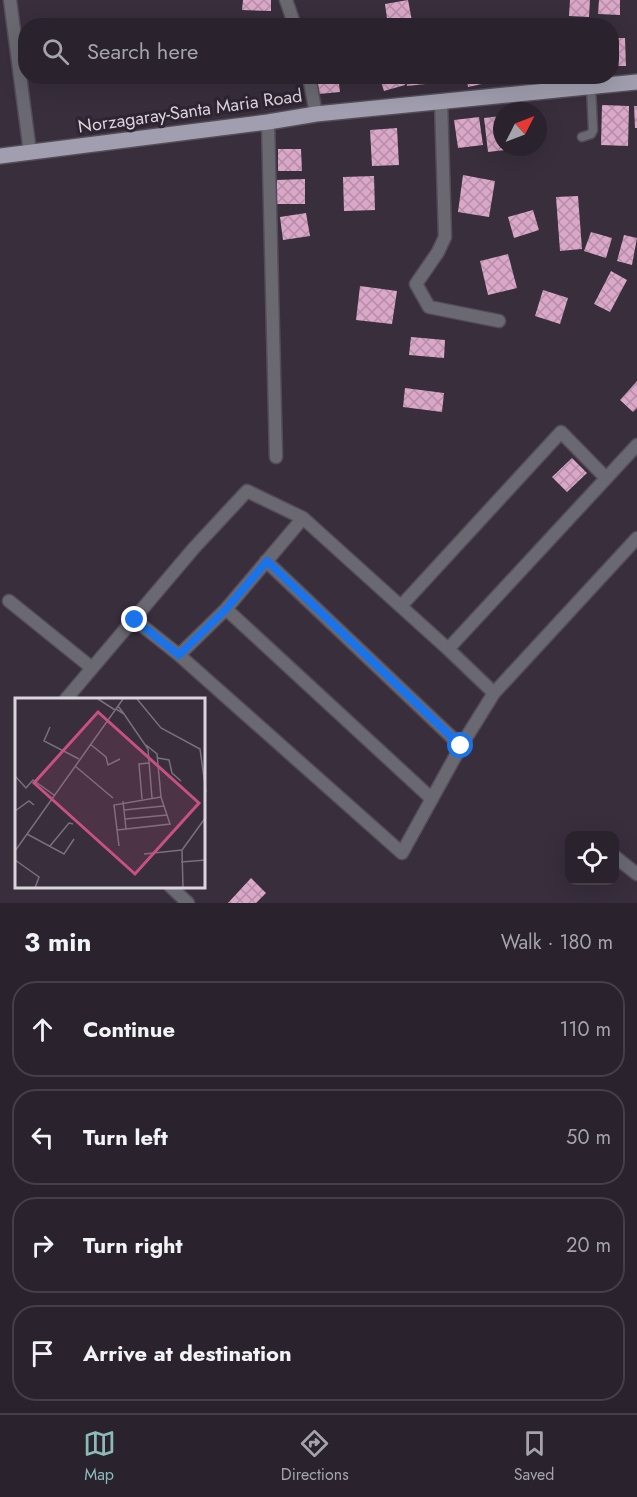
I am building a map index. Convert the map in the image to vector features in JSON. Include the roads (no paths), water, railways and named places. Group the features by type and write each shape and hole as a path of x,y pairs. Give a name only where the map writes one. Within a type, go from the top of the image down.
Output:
{"main road":[{"name":"Norzagaray-Santa Maria Road","path":"619,84 637,82"},
{"name":"Norzagaray-Santa Maria Road","path":"0,156 315,114 619,84"}],"street":[{"path":"10,0 18,61"},
{"path":"286,0 292,18"},
{"path":"21,84 30,152"},
{"path":"310,84 315,114"},
{"path":"441,101 445,237 438,252 416,284 429,307 499,321"},
{"path":"268,122 276,457"},
{"path":"401,606 561,432 606,478"},
{"path":"448,649 637,445"},
{"path":"67,698 194,548 247,491 303,518 494,693"},
{"path":"179,655 226,609 303,518"},
{"path":"135,620 179,655 402,853 461,746 494,693 637,538"},
{"path":"267,561 461,746"},
{"path":"9,601 92,668"},
{"path":"226,609 432,799"},
{"path":"619,859 637,874"},
{"path":"172,888 188,903"}],"lane":[{"path":"582,136 591,134 593,130 591,87"}]}
